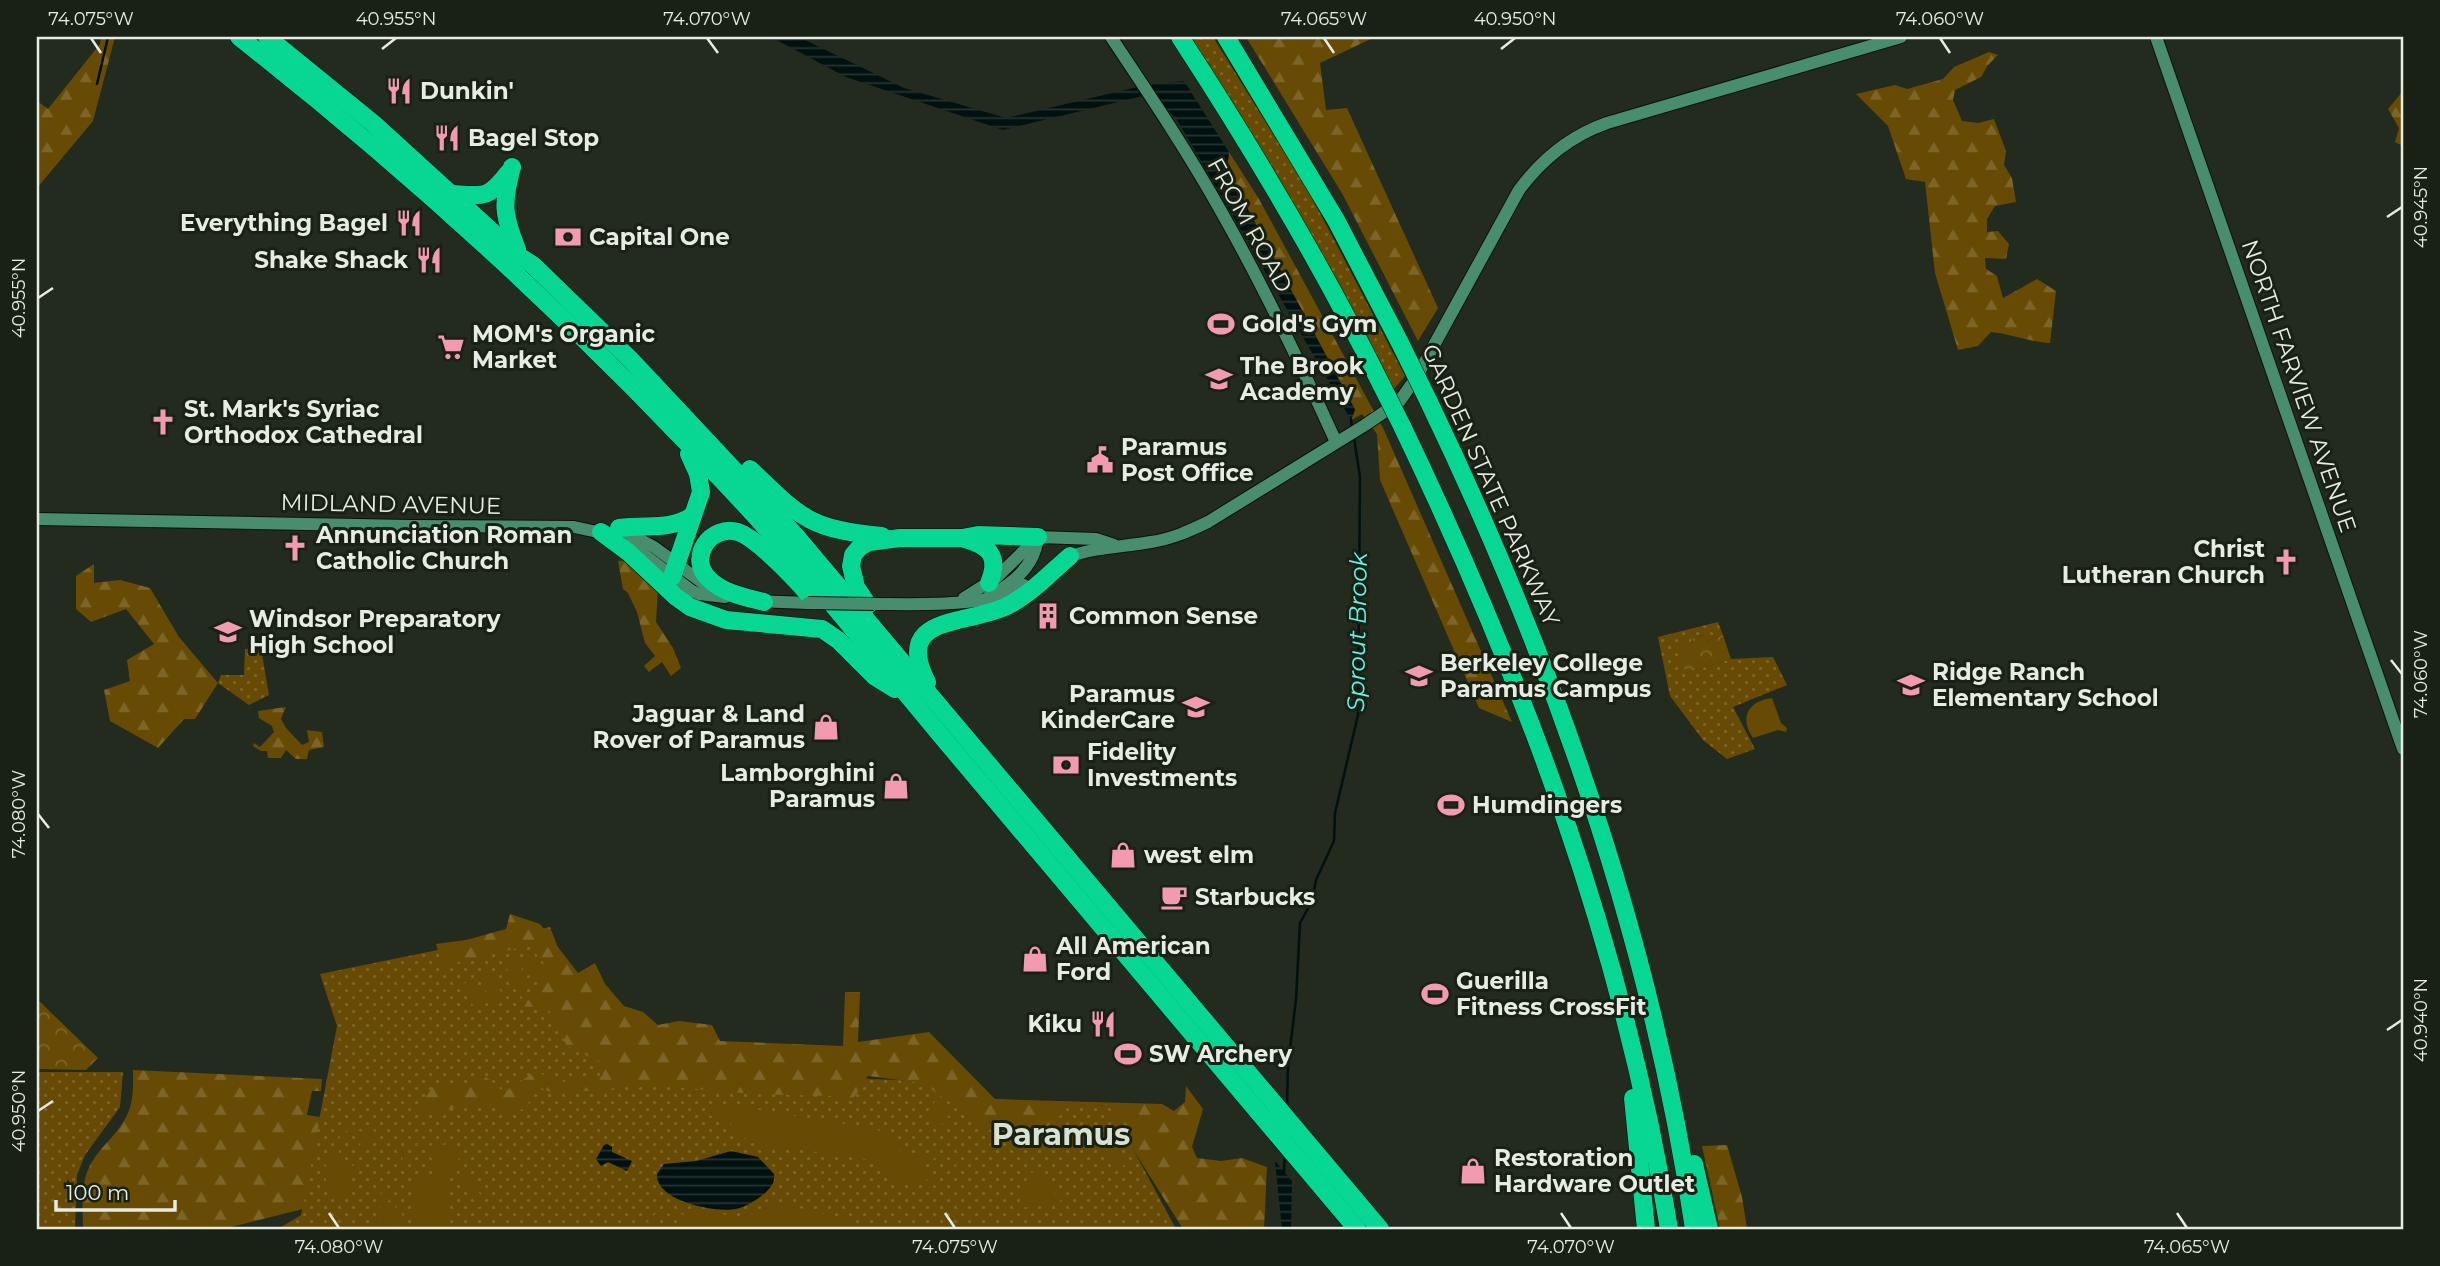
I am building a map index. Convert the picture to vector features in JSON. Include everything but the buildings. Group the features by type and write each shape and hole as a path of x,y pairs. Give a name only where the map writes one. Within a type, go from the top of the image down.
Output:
{"highway":[{"path":"239,37 443,206 584,341 682,441 783,548 913,701 1283,1123 1380,1229"},
{"path":"267,37 374,124 519,256 533,265 673,404 796,536 1283,1123 1289,1148 1357,1229"},
{"path":"1180,37 1320,268 1402,426 1472,577 1537,737 1584,874 1620,998 1649,1124 1668,1229"},
{"name":"GARDEN STATE PARKWAY","path":"1226,37 1320,192 1400,343 1515,594 1560,712 1620,895 1659,1042 1693,1229"},
{"path":"453,194 485,195 494,189 512,167 504,212 519,256"},
{"path":"673,404 728,448 796,513 836,531 900,538 962,538 978,535 1038,537"},
{"path":"674,571 698,503 701,486 682,441"},
{"path":"692,516 670,526 639,525 610,530 628,552 690,607 726,620 822,629 838,640 874,676 913,701"},
{"path":"764,602 731,592 707,577 702,568 701,553 709,538 725,531 743,535 786,571 825,612 851,629"},
{"path":"900,538 869,542 860,547 853,555 850,566 856,587 908,668"},
{"path":"962,538 981,544 990,553 994,569 986,591"},
{"path":"942,710 917,661 917,646 923,635 934,628 1007,606 1026,594 1070,556"},
{"path":"1620,998 1636,1119 1646,1229"},
{"path":"1659,1042 1683,1117 1709,1229"}],"street":[{"name":"FROM ROAD","path":"1111,37 1236,237 1342,439"},
{"path":"986,591 1002,597 1014,593 1049,565 1070,556 1115,545 1148,543 1184,533 1208,522 1365,425 1405,395 1519,190 1541,163 1569,140 1607,122 1900,37"},
{"name":"NORTH FARVIEW AVENUE","path":"2159,40 2403,750"},
{"name":"MIDLAND AVENUE","path":"37,519 397,526 574,527 601,524 610,530"},
{"path":"610,530 654,547 674,571 724,597 764,602 934,604 957,601 986,591 1038,537 1096,538 1115,545"}],"green space":[{"path":"101,37 115,37 93,121 37,188 37,101 48,109 100,44"},
{"path":"1191,37 1213,37 1309,192 1405,376 1394,389 1271,165"},
{"path":"1246,37 1375,37 1320,63 1326,110 1347,108 1438,308 1418,341 1343,195"},
{"path":"1989,52 1998,55 1981,77 1955,90 1953,100 1962,121 1978,123 1994,119 2006,151 2004,165 2012,178 2016,202 1995,206 1987,219 1987,232 1998,231 2009,244 2006,259 1985,258 1986,269 1997,276 2003,298 2037,279 2056,291 2050,343 1991,332 1978,346 1958,350 1935,273 1925,182 1906,179 1888,126 1856,94 1895,85 1907,89 1943,79 1954,67"},
{"path":"2403,91 2403,146 2395,142 2399,128 2388,109"},
{"path":"1229,152 1259,199 1384,430 1512,722 1479,708 1380,480 1377,434 1362,414 1351,420 1355,409 1227,170"},
{"path":"628,560 658,586 656,622 673,648 681,668 671,676 662,662 649,672 644,666 655,656 645,643 637,612 628,593 623,589 618,561"},
{"path":"94,564 94,583 120,580 150,588 179,637 218,683 195,719 184,719 158,748 110,721 104,690 130,681 127,660 154,644 126,609 91,622 76,609 76,576"},
{"path":"1718,622 1723,635 1707,641 1704,635 1692,639 1686,673 1731,659 1773,657 1787,685 1733,707 1755,749 1727,759 1703,740 1670,696 1658,637"},
{"path":"1705,635 1707,641 1723,635 1731,659 1686,673 1677,648 1692,643 1691,639"},
{"path":"245,649 262,654 269,695 249,705 218,683 221,675 244,675"},
{"path":"1772,698 1781,723 1787,728 1786,732 1778,730 1753,738 1747,724 1748,712 1757,703"},
{"path":"286,707 281,719 302,745 309,742 307,730 322,732 324,747 309,750 307,759 296,759 286,750 281,758 268,758 267,751 253,746 254,743 260,747 274,732 272,726 259,718 258,711"},
{"path":"510,914 540,924 578,973 595,963 605,984 624,1006 643,1012 658,1025 679,1021 712,1025 720,1041 843,1046 845,992 860,992 858,1042 929,1032 995,1099 1162,1104 1174,1111 1185,1102 1186,1086 1203,1109 1192,1147 1197,1158 1221,1161 1242,1158 1267,1167 1264,1229 1183,1229 1109,1106 1067,1104 1052,1129 1042,1138 1014,1146 922,1083 868,1076 853,1099 648,1085 555,1094 537,1086 531,1091 528,1106 513,1114 481,1102 422,1116 418,1107 434,1085 461,1085 486,1077 504,1092 535,1072 565,1082 603,1076 600,1062 567,1046 548,1008 519,1006 523,995 550,982 537,945 442,964 436,944 466,940 506,929"},
{"path":"550,927 604,1067 962,1083 995,1099 1110,1106 1176,1229 278,1229 301,1215 337,1026 320,974"},
{"path":"533,952 545,978 533,983 521,958"},
{"path":"517,959 529,985 517,990 505,965"},
{"path":"491,971 503,996 491,1002 479,976"},
{"path":"475,979 486,1004 475,1010 463,984"},
{"path":"37,999 98,1058 86,1070 37,1069"},
{"path":"133,1070 322,1079 321,1091 312,1091 307,1115 320,1117 303,1209 231,1229 83,1229 82,1200 85,1177 92,1162 128,1113 132,1097"},
{"path":"37,1072 123,1072 120,1107 85,1155 77,1175 75,1229 37,1229"},
{"path":"936,1100 952,1111 940,1127 925,1115"},
{"path":"717,1103 875,1129 886,1134 908,1157 929,1154 958,1168 936,1158 930,1159 926,1164 927,1176 939,1189 926,1179 902,1183 874,1162 857,1157 755,1144 743,1137 729,1122 708,1115 706,1107"},
{"path":"372,1126 375,1134 372,1140 364,1143 355,1167 349,1173 349,1195 340,1199 334,1198 327,1186 327,1154 338,1150 340,1135 345,1129 366,1132","holes":["345,1131 358,1132 362,1138 355,1164 350,1169 344,1168 339,1154 340,1139"]},
{"path":"1115,1142 1125,1165 1113,1170 1103,1148"},
{"path":"408,1143 434,1146 452,1144 460,1158 447,1182 452,1229 416,1229 410,1201 416,1182 402,1161 403,1147","holes":["409,1144 422,1145 432,1159 435,1170 431,1177 420,1179 405,1164 403,1152"]},
{"path":"1727,1145 1742,1197 1747,1229 1720,1229 1702,1146"},
{"path":"464,1169 485,1202 480,1207 477,1207 459,1173"},
{"path":"1038,1169 1051,1181 1055,1195 1069,1200 1081,1212 1066,1200 1061,1200 1058,1204 1064,1229 1060,1228 1055,1204 1022,1207 1020,1200 1028,1175"},
{"path":"381,1191 402,1214 407,1229 380,1229"},
{"path":"777,1203 847,1219 862,1229 717,1229 713,1224 709,1224 681,1229 674,1217 660,1212 641,1229 659,1210 678,1215 709,1212 742,1218"}],"shaded area":[{"path":"771,37 799,37 904,88 1006,118 1146,85 1184,81 1229,152 1227,170 1355,410 1351,420 1176,118 1151,94 1003,130 846,77"},
{"path":"607,1144 612,1147 612,1152 632,1161 627,1171 608,1162 601,1166 596,1159"},
{"path":"731,1151 758,1157 774,1174 769,1189 744,1207 726,1210 701,1207 676,1198 659,1183 657,1174 664,1164 696,1161"},
{"path":"1275,1161 1292,1181 1291,1229 1282,1229"}],"waterway":[{"path":"97,84 108,37"},
{"name":"Sprout Brook","path":"1351,420 1352,428"},
{"name":"Sprout Brook","path":"1287,1106 1300,923 1312,901 1316,880 1334,841 1335,813 1358,715 1360,477 1354,438"},
{"name":"Sprout Brook","path":"1284,1172 1285,1154"}],"place":[{"name":"Dunkin'","path":"399,91"},
{"name":"Bagel Stop","path":"447,138"},
{"name":"Everything Bagel","path":"409,223"},
{"name":"Capital One","path":"568,237"},
{"name":"Shake Shack","path":"429,260"},
{"name":"Gold's Gym","path":"1221,324"},
{"name":"MOM's Organic Market","path":"451,347"},
{"name":"The Brook Academy","path":"1219,379"},
{"name":"St. Mark's Syriac Orthodox Cathedral","path":"163,422"},
{"name":"Paramus Post Office","path":"1100,460"},
{"name":"Annunciation Roman Catholic Church","path":"295,548"},
{"name":"Christ Lutheran Church","path":"2286,562"},
{"name":"Common Sense","path":"1048,616"},
{"name":"Windsor Preparatory High School","path":"228,632"},
{"name":"Berkeley College Paramus Campus","path":"1419,676"},
{"name":"Ridge Ranch Elementary School","path":"1911,685"},
{"name":"Paramus KinderCare","path":"1196,707"},
{"name":"Jaguar & Land Rover of Paramus","path":"826,727"},
{"name":"Fidelity Investments","path":"1066,765"},
{"name":"Lamborghini Paramus","path":"896,786"},
{"name":"Humdingers","path":"1451,805"},
{"name":"west elm","path":"1123,855"},
{"name":"Starbucks","path":"1174,897"},
{"name":"All American Ford","path":"1035,959"},
{"name":"Guerilla Fitness CrossFit","path":"1435,994"},
{"name":"Kiku","path":"1103,1024"},
{"name":"SW Archery","path":"1128,1054"},
{"name":"Restoration Hardware Outlet","path":"1473,1171"}],"district":[{"name":"Paramus","path":"1061,1134"}]}
